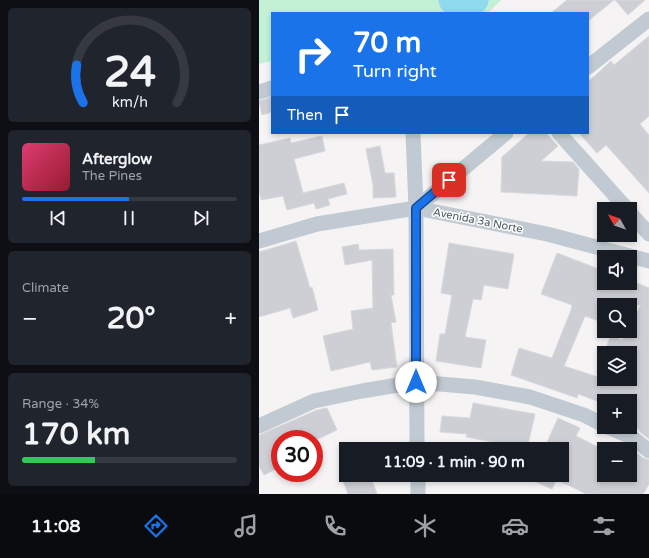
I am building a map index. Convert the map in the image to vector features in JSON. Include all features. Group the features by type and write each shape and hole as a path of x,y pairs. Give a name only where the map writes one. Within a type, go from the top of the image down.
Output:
{"street":[{"path":"589,66 649,19"},
{"path":"259,92 271,88"},
{"path":"413,134 416,208 417,442"},
{"path":"416,208 505,134"},
{"path":"560,134 621,202"},
{"name":"Avenida 3a Norte","path":"259,241 317,224 416,208 547,234 649,262"},
{"path":"637,221 649,234"},
{"path":"259,426 314,402 362,391 416,382 475,387 530,397 584,415 597,422"},
{"path":"624,434 633,438 649,451"},
{"path":"418,482 418,494"}],"green space":[{"path":"259,0 501,0 489,12 271,12 271,61 259,64"}],"building":[{"path":"567,0 614,0 589,20 589,12 552,12"},
{"path":"615,0 645,0 628,15"},
{"path":"649,36 649,116 640,124 649,135 649,193 606,145 597,153 580,134 589,134 589,81 611,61 614,65"},
{"path":"271,97 271,112 262,115 259,101"},
{"path":"528,134 547,134 558,146 541,161 573,162 579,169 577,196 501,192 502,157"},
{"path":"322,136 325,151 294,159 303,193 344,183 347,194 328,199 330,205 316,209 314,203 287,210 283,196 261,200 259,190 259,145 290,138 291,143"},
{"path":"380,146 385,173 394,173 396,197 373,198 373,185 366,149"},
{"path":"296,241 310,288 312,287 318,310 293,318 290,308 259,317 259,252"},
{"path":"449,243 514,254 508,289 484,285 481,300 473,299 465,337 486,340 481,368 436,361 440,334 445,334 452,295 441,293"},
{"path":"358,244 359,250 393,249 394,295 391,295 396,322 391,323 397,367 372,370 370,362 331,371 323,336 353,329 351,311 373,308 372,260 345,265 342,247"},
{"path":"557,253 597,268 597,290 637,290 637,283 649,288 649,439 637,428 637,394 597,394 597,401 578,394 577,398 511,375 519,348 552,358 572,305 541,294","holes":["597,298 637,298 637,305 641,305 637,312 637,338 623,338 622,340 618,338 610,338 607,346 637,346 637,386 597,386 597,377 564,366 585,316 597,320"]},
{"path":"473,403 535,414 529,442 493,442 466,437 467,434 440,432 442,416 470,418"},
{"path":"327,408 337,430 323,437 323,430 271,430 271,472 264,475 259,466 259,435 317,410"},
{"path":"558,418 580,428 576,436 597,446 597,482 637,482 637,453 643,458 649,460 649,484 643,494 586,494 562,482 569,482 569,442 547,442"},
{"path":"344,482 373,482 377,494 348,494"},
{"path":"536,482 556,482 552,489"}],"waterway":[{"path":"453,0 469,3 474,0"}],"route":[{"path":"416,382 416,208 449,180"}]}
